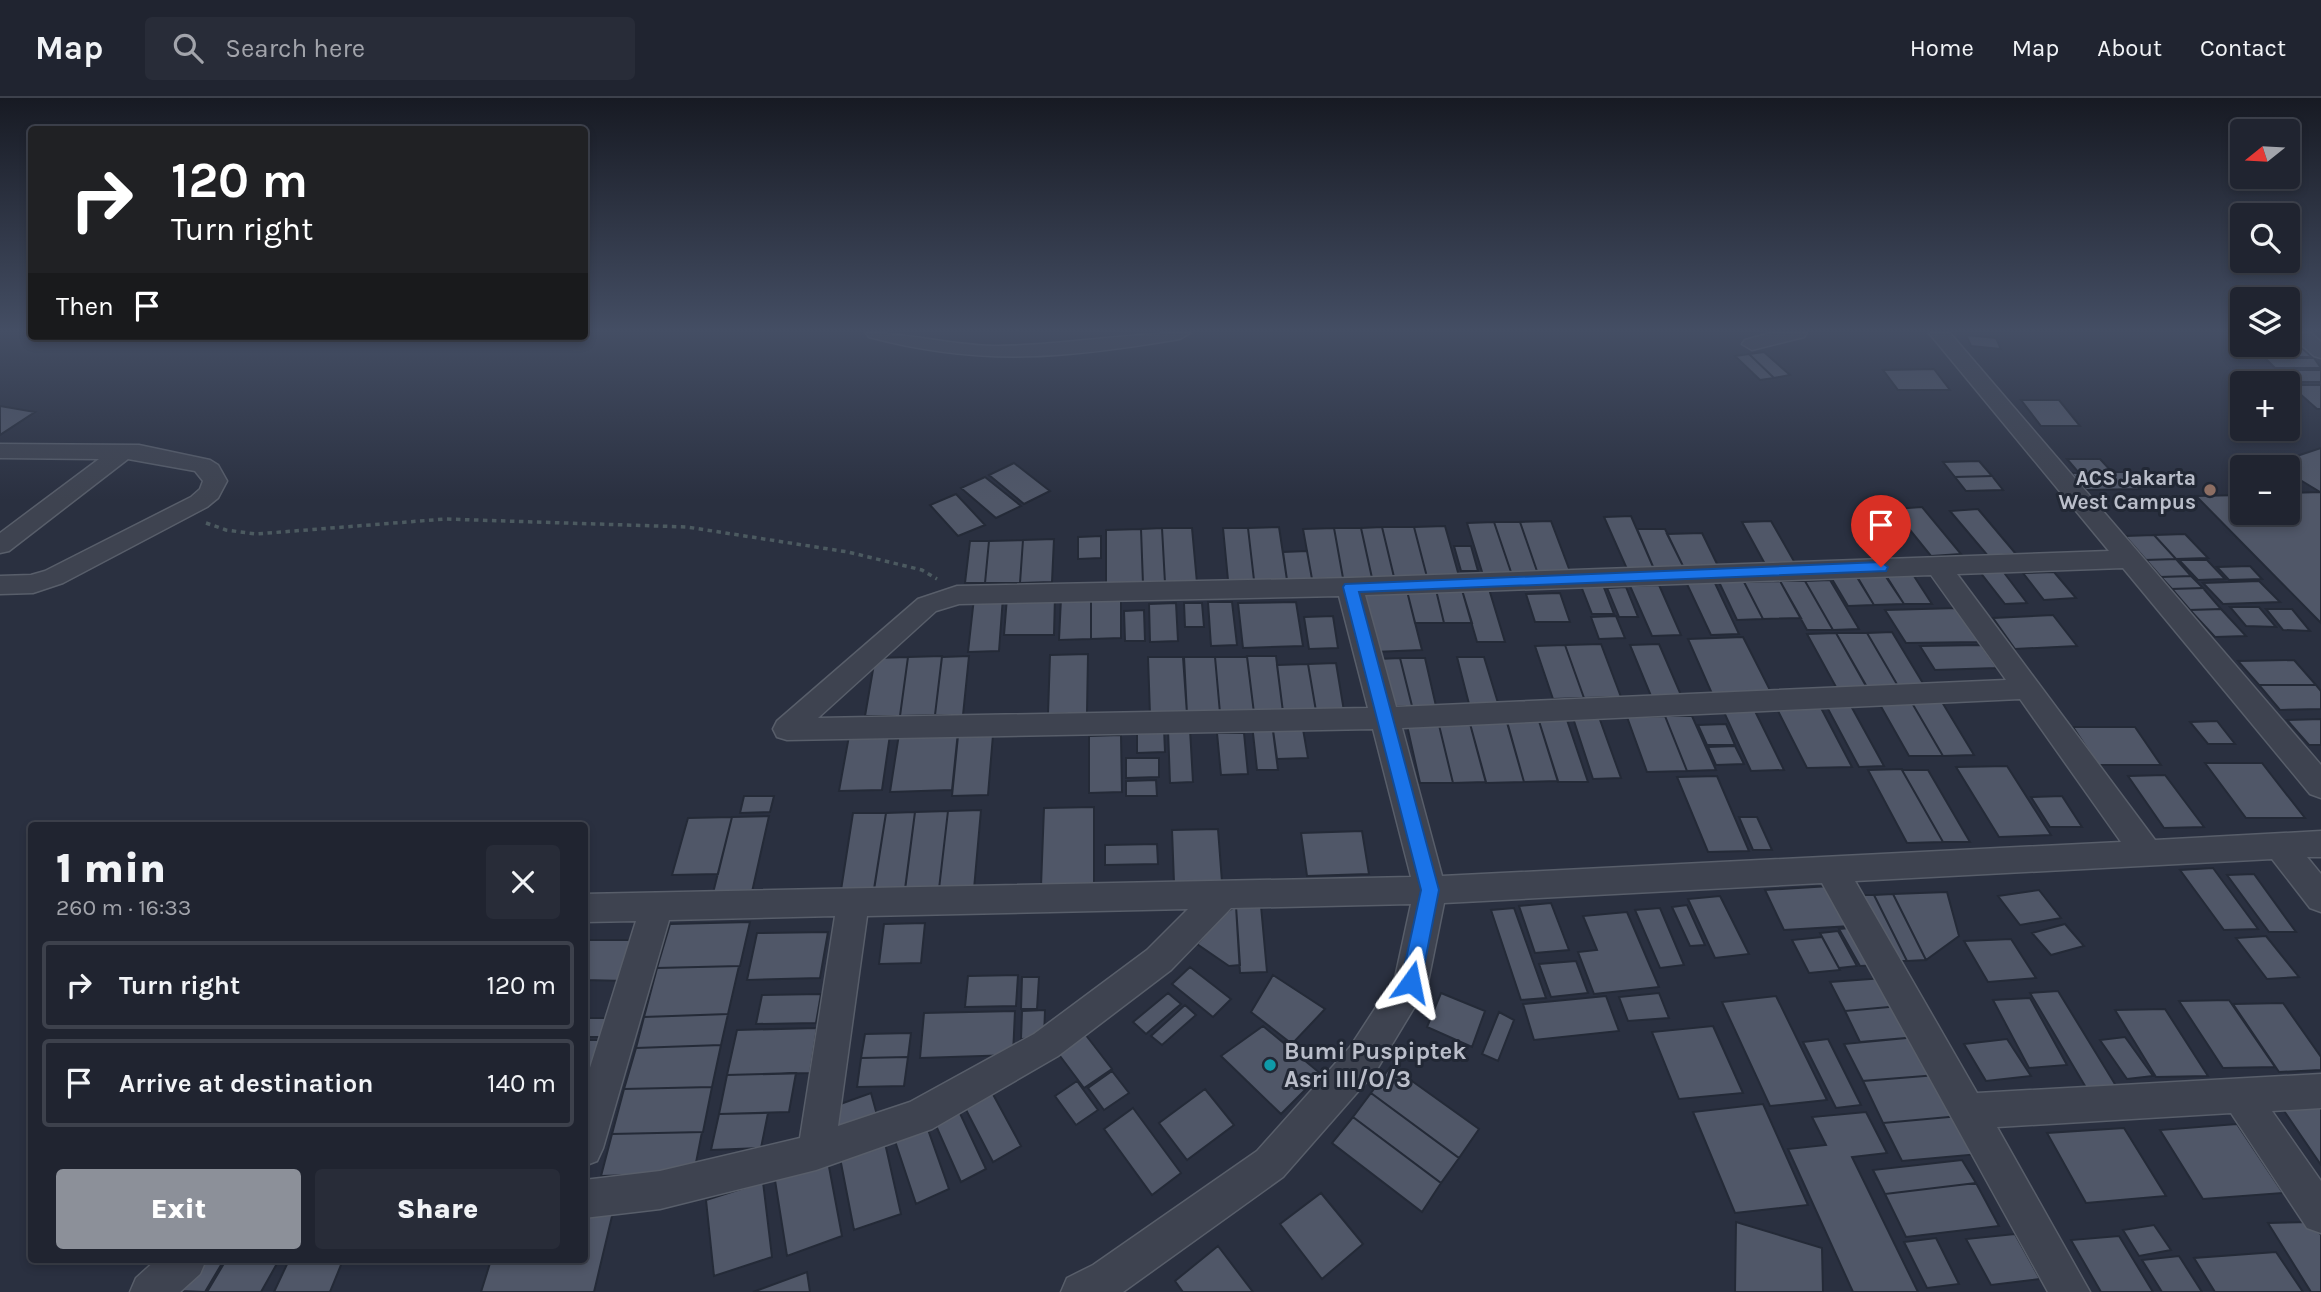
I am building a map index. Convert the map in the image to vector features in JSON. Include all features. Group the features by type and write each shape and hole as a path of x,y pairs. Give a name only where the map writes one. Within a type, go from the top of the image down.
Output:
{"street":[{"path":"1986,389 2321,786"},
{"path":"0,451 121,452 186,460 210,470 215,481 210,494 183,510 54,576 33,584 0,585"},
{"path":"0,545 121,452"},
{"path":"2027,689 1385,718 787,729 926,605 957,594 1350,587 2129,559"},
{"path":"1937,565 2147,853"},
{"path":"1080,1292 1107,1279 1270,1164 1363,1059 1411,982 1430,890 1350,587"},
{"path":"588,908 1430,890 1649,881 2321,844"},
{"path":"2280,846 2321,898"},
{"path":"1831,869 2070,1292"},
{"path":"588,1199 660,1190 816,1153 919,1117 1046,1045 1159,960 1223,895"},
{"path":"816,1153 853,903"},
{"path":"588,1136 657,906"},
{"path":"1968,1111 2242,1098 2321,1091"},
{"path":"2242,1098 2321,1214"},
{"path":"150,1292 183,1263"}],"path":[{"path":"183,510 226,530 256,534 445,519 687,527 848,552 922,570 957,594"}],"building":[{"path":"1897,389 1950,390 1898,390"},
{"path":"2300,389 2321,389 2321,409 2317,409 2300,394"},
{"path":"2021,400 2059,400 2080,426 2041,426"},
{"path":"0,406 35,412 0,435"},
{"path":"2321,448 2321,623 2196,496 2230,495 2230,525 2300,525 2300,493 2320,492 2300,480 2300,455"},
{"path":"2067,459 2100,459 2112,472 2125,472 2140,489 2086,490 2071,473 2079,473"},
{"path":"1979,461 1992,476 1955,477 1943,462"},
{"path":"1014,463 1050,491 1024,504 989,475"},
{"path":"1992,476 2003,490 1966,491 1955,477"},
{"path":"985,477 1021,506 996,518 961,488"},
{"path":"956,494 985,525 958,536 930,505"},
{"path":"1922,507 1961,554 1931,556 1893,509"},
{"path":"1978,509 2016,554 1988,556 1950,511"},
{"path":"1631,516 1654,569 1627,569 1604,517"},
{"path":"1551,521 1571,574 1538,574 1520,522"},
{"path":"1771,521 1795,563 1765,564 1742,522"},
{"path":"1494,522 1520,522 1538,574 1512,575"},
{"path":"1494,522 1512,575 1483,575 1467,523"},
{"path":"1445,526 1459,576 1427,577 1414,527"},
{"path":"1279,527 1287,580 1254,580 1248,528"},
{"path":"1382,527 1414,527 1427,577 1394,577"},
{"path":"1382,527 1394,577 1372,578 1361,528"},
{"path":"1162,528 1192,528 1197,583 1165,583"},
{"path":"1162,528 1165,583 1143,584 1141,529"},
{"path":"1223,528 1248,528 1254,580 1228,580"},
{"path":"1334,528 1361,528 1372,578 1343,578"},
{"path":"1334,528 1343,578 1312,579 1303,529"},
{"path":"1141,529 1143,584 1106,584 1106,530"},
{"path":"1637,529 1665,529 1684,568 1654,569"},
{"path":"1702,533 1719,568 1684,568 1667,534"},
{"path":"2185,534 2208,558 2176,559 2154,535"},
{"path":"2154,535 2176,559 2146,560 2125,536"},
{"path":"1101,536 1101,558 1078,559 1078,537"},
{"path":"1054,539 1052,582 1020,583 1023,540"},
{"path":"1023,540 1020,583 985,583 989,541"},
{"path":"970,541 989,541 985,583 965,583"},
{"path":"1454,546 1471,546 1478,571 1461,571"},
{"path":"1307,551 1312,579 1287,580 1283,552"},
{"path":"2176,559 2191,576 2161,577 2146,560"},
{"path":"2179,560 2207,560 2225,579 2198,580"},
{"path":"2250,566 2262,579 2229,580 2217,567"},
{"path":"2002,570 2027,603 2005,604 1980,572"},
{"path":"2054,572 2076,598 2044,600 2023,573"},
{"path":"1855,573 1874,605 1848,606 1829,574"},
{"path":"1912,573 1932,604 1904,604 1885,574"},
{"path":"1855,574 1884,574 1904,604 1874,605"},
{"path":"2191,576 2203,588 2172,589 2161,577"},
{"path":"1830,580 1859,629 1833,630 1805,581"},
{"path":"1714,581 1739,634 1711,635 1686,582"},
{"path":"1780,581 1801,618 1763,619 1744,582"},
{"path":"1780,581 1805,581 1833,630 1807,630"},
{"path":"2259,581 2280,602 2223,604 2203,583"},
{"path":"1719,582 1744,582 1763,619 1737,620"},
{"path":"1603,585 1614,614 1592,614 1581,586"},
{"path":"1659,585 1681,635 1652,636 1630,586"},
{"path":"1626,587 1638,617 1619,617 1607,588"},
{"path":"2203,588 2221,609 2190,610 2172,589"},
{"path":"1489,589 1505,642 1477,642 1462,590"},
{"path":"1436,590 1444,623 1415,623 1407,591"},
{"path":"1436,590 1462,590 1472,623 1444,623"},
{"path":"1407,591 1422,650 1373,652 1360,592"},
{"path":"1560,593 1570,622 1535,622 1526,594"},
{"path":"1055,596 1054,635 1004,635 1007,597"},
{"path":"1003,597 999,651 968,652 974,598"},
{"path":"1121,597 1121,638 1091,639 1091,598"},
{"path":"1061,598 1091,598 1091,639 1059,640"},
{"path":"1208,602 1232,602 1237,645 1211,646"},
{"path":"1296,602 1303,646 1243,648 1238,603"},
{"path":"1176,603 1178,641 1150,642 1149,604"},
{"path":"1184,603 1202,603 1204,627 1185,627"},
{"path":"2230,607 2259,607 2276,627 2246,626"},
{"path":"1958,608 1980,642 1906,643 1885,610"},
{"path":"2221,609 2246,636 2215,637 2190,610"},
{"path":"2266,609 2292,609 2310,631 2283,630"},
{"path":"1144,610 1145,641 1125,641 1124,611"},
{"path":"2053,615 2077,646 2015,649 1993,618"},
{"path":"1333,616 1338,648 1309,649 1304,617"},
{"path":"1616,616 1625,638 1599,639 1591,617"},
{"path":"1892,632 1924,685 1898,686 1867,633"},
{"path":"1836,633 1867,633 1898,686 1866,686"},
{"path":"1836,633 1867,687 1836,687 1807,634"},
{"path":"1743,637 1772,694 1713,696 1688,639"},
{"path":"1601,644 1621,697 1584,698 1565,645"},
{"path":"1659,644 1681,695 1651,696 1630,645"},
{"path":"1565,645 1584,698 1553,699 1535,646"},
{"path":"1981,645 1997,668 1935,670 1920,646"},
{"path":"1088,654 1087,713 1048,714 1050,655"},
{"path":"942,656 935,715 900,716 908,657"},
{"path":"969,656 963,715 935,715 942,657"},
{"path":"1247,656 1276,656 1283,712 1254,713"},
{"path":"908,657 900,716 865,716 875,658"},
{"path":"1148,657 1184,657 1187,714 1150,715"},
{"path":"1183,657 1215,657 1220,713 1187,714"},
{"path":"1215,657 1247,657 1254,713 1220,713"},
{"path":"1457,657 1484,657 1498,703 1469,704"},
{"path":"1400,658 1425,658 1436,706 1412,706"},
{"path":"1400,658 1412,706 1388,707 1378,659"},
{"path":"2294,660 2316,685 2259,685 2238,661"},
{"path":"1336,663 1344,711 1316,711 1308,664"},
{"path":"1308,664 1316,711 1283,712 1277,665"},
{"path":"2259,685 2316,685 2321,691 2321,709 2280,710"},
{"path":"1942,702 1974,755 1943,756 1912,703"},
{"path":"1879,703 1912,703 1943,756 1909,756"},
{"path":"1820,706 1852,767 1807,768 1776,707"},
{"path":"1851,706 1884,766 1859,767 1827,707"},
{"path":"1754,709 1784,770 1751,771 1723,710"},
{"path":"1665,716 1687,771 1647,772 1627,717"},
{"path":"1665,716 1692,716 1716,770 1687,771"},
{"path":"1566,717 1588,782 1558,782 1538,718"},
{"path":"1599,717 1621,778 1593,779 1573,718"},
{"path":"1506,718 1538,718 1558,781 1524,782"},
{"path":"1506,719 1524,782 1486,783 1469,720"},
{"path":"2321,719 2321,745 2309,745 2287,720"},
{"path":"1469,720 1486,782 1453,783 1438,721"},
{"path":"1406,721 1438,721 1453,783 1420,783"},
{"path":"2217,721 2235,744 2208,744 2190,722"},
{"path":"1272,723 1278,770 1257,770 1252,724"},
{"path":"1726,724 1735,745 1707,745 1698,725"},
{"path":"2073,727 2135,727 2161,765 2098,765"},
{"path":"1137,728 1164,728 1165,752 1137,753"},
{"path":"1190,729 1193,782 1170,783 1168,730"},
{"path":"1303,729 1308,758 1277,759 1273,730"},
{"path":"958,732 952,790 890,792 899,734"},
{"path":"1217,733 1244,733 1248,774 1221,775"},
{"path":"890,735 882,790 839,791 849,736"},
{"path":"993,735 988,795 952,796 958,736"},
{"path":"1121,735 1122,792 1089,793 1089,736"},
{"path":"1735,746 1744,764 1716,765 1708,747"},
{"path":"1126,758 1159,758 1159,777 1126,778"},
{"path":"2205,763 2262,763 2305,818 2246,818"},
{"path":"2007,766 2051,835 1999,837 1956,767"},
{"path":"1902,769 1943,842 1907,843 1868,770"},
{"path":"1902,770 1928,770 1970,842 1943,842"},
{"path":"2165,775 2204,827 2164,828 2128,776"},
{"path":"1717,776 1749,851 1708,852 1677,777"},
{"path":"1156,780 1157,796 1126,796 1126,781"},
{"path":"744,796 774,796 770,812 740,813"},
{"path":"2062,796 2082,827 2050,827 2031,797"},
{"path":"1094,807 1094,885 1041,886 1044,808"},
{"path":"981,810 974,889 939,889 948,811"},
{"path":"948,811 939,889 905,890 915,812"},
{"path":"915,812 905,889 874,890 886,813"},
{"path":"853,813 886,813 874,889 841,890"},
{"path":"769,816 752,892 713,893 732,817"},
{"path":"732,817 718,874 672,875 688,818"},
{"path":"1739,817 1757,817 1772,850 1753,850"},
{"path":"1218,829 1222,882 1174,883 1172,830"},
{"path":"1362,831 1369,874 1307,876 1301,833"},
{"path":"1157,844 1158,864 1105,865 1105,845"},
{"path":"2213,868 2258,929 2224,930 2180,870"},
{"path":"2254,874 2296,932 2269,932 2227,875"},
{"path":"1830,886 1851,926 1784,930 1765,890"},
{"path":"2039,890 2061,918 2020,925 1998,896"},
{"path":"1947,892 1959,936 1926,960 1893,894"},
{"path":"1893,894 1926,960 1907,961 1874,895"},
{"path":"1860,895 1874,895 1907,961 1893,961"},
{"path":"1720,896 1749,954 1715,958 1688,899"},
{"path":"1551,903 1569,950 1535,953 1519,906"},
{"path":"1687,905 1705,945 1690,946 1672,907"},
{"path":"1236,906 1240,965 1229,966 1197,944 1221,916"},
{"path":"1236,906 1261,906 1267,972 1240,973"},
{"path":"1514,908 1546,998 1521,1000 1491,910"},
{"path":"1660,908 1684,965 1660,968 1635,910"},
{"path":"1627,912 1659,987 1594,994 1578,952 1597,950 1583,916"},
{"path":"750,922 740,966 657,968 670,924"},
{"path":"925,923 921,963 879,964 884,924"},
{"path":"2065,924 2084,946 2051,955 2032,933"},
{"path":"1859,927 1881,965 1860,966 1839,929"},
{"path":"1838,931 1857,966 1839,968 1820,933"},
{"path":"828,932 820,978 747,980 757,933"},
{"path":"2266,936 2299,977 2267,979 2236,938"},
{"path":"1822,937 1840,970 1809,973 1792,940"},
{"path":"2011,939 2036,978 1988,982 1964,941"},
{"path":"588,940 639,940 625,981 588,980"},
{"path":"1576,961 1588,993 1551,997 1539,964"},
{"path":"739,966 728,1014 644,1017 657,968"},
{"path":"1190,967 1231,999 1213,1017 1172,984"},
{"path":"1018,975 1016,1006 965,1007 968,976"},
{"path":"1273,975 1325,1009 1292,1044 1251,1012"},
{"path":"1022,977 1039,977 1037,1009 1021,1009"},
{"path":"1884,978 1900,1006 1845,1011 1830,982"},
{"path":"2058,991 2118,1089 2088,1091 2030,993"},
{"path":"1168,993 1181,1004 1146,1034 1133,1022"},
{"path":"1441,993 1485,1011 1472,1047 1427,1027"},
{"path":"1659,993 1669,1018 1628,1021 1619,997"},
{"path":"821,994 816,1023 756,1024 762,995"},
{"path":"1606,996 1619,1031 1534,1040 1523,1004"},
{"path":"1776,996 1827,1100 1770,1106 1722,1002"},
{"path":"2030,998 2067,1065 2029,1068 1993,1000"},
{"path":"2229,1000 2275,1067 2223,1068 2179,1001"},
{"path":"2283,1003 2321,1057 2321,1070 2279,1072 2233,1004"},
{"path":"1185,1005 1196,1015 1162,1045 1151,1036"},
{"path":"1900,1006 1917,1037 1860,1042 1845,1011"},
{"path":"2165,1009 2208,1076 2156,1077 2115,1010"},
{"path":"1045,1010 1044,1038 1021,1039 1022,1011"},
{"path":"1015,1011 1013,1055 920,1058 924,1013"},
{"path":"1499,1012 1514,1020 1498,1061 1482,1054"},
{"path":"728,1014 721,1045 636,1048 644,1017"},
{"path":"588,1018 610,1018 603,1037 588,1037"},
{"name":"Bumi Puspiptek Asri III/O/3","path":"1263,1026 1321,1074 1281,1114 1221,1056"},
{"path":"1713,1026 1743,1093 1679,1099 1652,1032"},
{"path":"817,1028 810,1073 727,1075 737,1030"},
{"path":"911,1033 908,1057 861,1058 865,1034"},
{"path":"1085,1034 1112,1069 1084,1088 1057,1052"},
{"path":"1917,1037 1937,1075 1863,1081 1844,1044"},
{"path":"2125,1037 2153,1076 2127,1079 2100,1040"},
{"path":"1828,1039 1861,1105 1836,1108 1803,1042"},
{"path":"2007,1039 2031,1076 1986,1081 1964,1044"},
{"path":"588,1040 607,1040 588,1088"},
{"path":"721,1045 712,1087 624,1089 636,1048"},
{"path":"908,1057 904,1086 857,1087 861,1058"},
{"path":"1391,1066 1479,1129 1459,1158 1371,1093"},
{"path":"1112,1071 1129,1093 1104,1110 1088,1088"},
{"path":"796,1073 789,1112 719,1114 727,1075"},
{"path":"1937,1075 1960,1116 1883,1123 1863,1081"},
{"path":"1077,1081 1098,1110 1076,1125 1055,1096"},
{"path":"712,1087 703,1132 612,1134 624,1089"},
{"path":"989,1087 1021,1146 993,1162 962,1102"},
{"path":"1205,1089 1234,1125 1187,1160 1159,1123"},
{"path":"871,1093 877,1115 837,1129 832,1107"},
{"path":"1371,1093 1459,1158 1441,1183 1353,1117"},
{"path":"2321,1100 2321,1165 2278,1102"},
{"path":"1763,1104 1808,1205 1735,1213 1693,1112"},
{"path":"957,1107 986,1169 961,1182 933,1119"},
{"path":"1133,1108 1181,1173 1152,1195 1104,1129"},
{"path":"1866,1112 1887,1153 1852,1157 1918,1292 1853,1292 1788,1149 1826,1145 1812,1117"},
{"path":"768,1113 761,1148 711,1150 719,1114"},
{"path":"1960,1116 1980,1154 1902,1161 1883,1123"},
{"path":"1353,1117 1441,1183 1422,1212 1332,1143"},
{"path":"926,1124 949,1189 916,1204 894,1138"},
{"path":"2237,1124 2283,1193 2203,1199 2160,1130"},
{"path":"2124,1128 2166,1196 2086,1203 2047,1133"},
{"path":"702,1132 694,1173 601,1176 612,1134"},
{"path":"885,1143 901,1214 854,1230 840,1158"},
{"path":"827,1156 842,1236 787,1256 774,1174"},
{"path":"1962,1160 1976,1183 1885,1194 1873,1170"},
{"path":"763,1182 772,1257 714,1276 706,1200"},
{"path":"1976,1183 1999,1226 1906,1237 1885,1194"},
{"path":"1321,1193 1363,1244 1322,1279 1280,1224"},
{"path":"613,1212 594,1292 481,1292 490,1263 588,1263 588,1214"},
{"path":"1736,1222 1822,1248 1823,1292 1735,1292"},
{"path":"2312,1222 2321,1235 2321,1292 2311,1292 2268,1223"},
{"path":"2154,1225 2171,1250 2139,1256 2123,1230"},
{"path":"2015,1234 2040,1279 1991,1285 1966,1239"},
{"path":"2119,1236 2153,1292 2101,1292 2071,1240"},
{"path":"1936,1238 1959,1284 1927,1288 1904,1242"},
{"path":"1218,1246 1253,1292 1183,1292 1175,1281"},
{"path":"2276,1252 2303,1292 2215,1292 2194,1258"},
{"path":"2179,1256 2202,1292 2162,1292 2142,1260"},
{"path":"197,1263 222,1263 205,1292 180,1291"},
{"path":"224,1263 277,1263 261,1292 207,1292"},
{"path":"288,1263 342,1263 330,1292 274,1292"},
{"path":"807,1272 810,1292 753,1292"}],"place":[{"name":"ACS Jakarta West Campus","path":"2210,490"},
{"name":"Bumi Puspiptek Asri III/O/3","path":"1270,1065"}],"route":[{"path":"1411,982 1430,890 1350,587 1881,567"}]}
